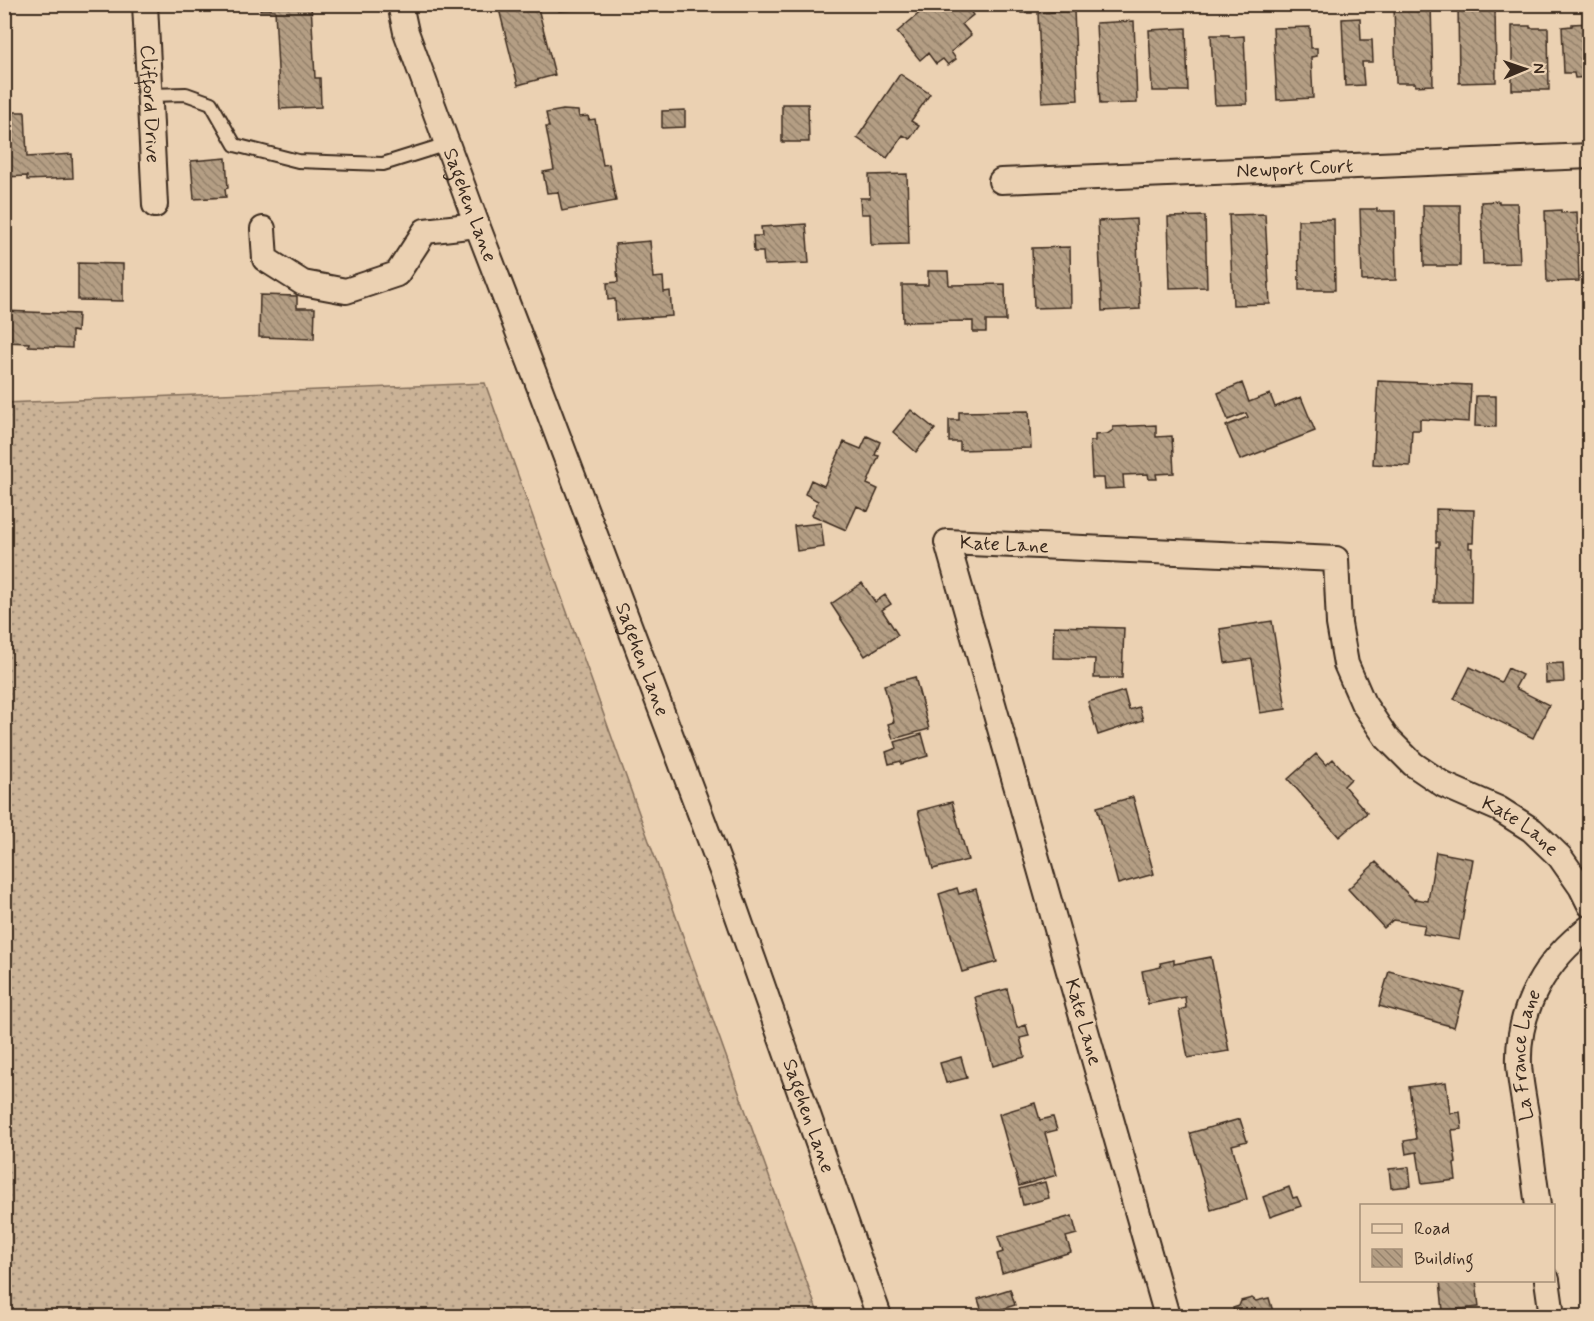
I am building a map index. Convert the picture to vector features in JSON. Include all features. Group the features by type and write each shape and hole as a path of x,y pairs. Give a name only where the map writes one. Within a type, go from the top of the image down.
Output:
{"street":[{"name":"Clifford Drive","path":"145,4 155,205"},
{"name":"Sagehen Lane","path":"400,4 406,32 477,225 723,874 879,1317"},
{"name":"Newport Court","path":"1001,181 1590,156"},
{"path":"263,229 266,259 303,283 346,291 397,274 425,231 477,225"},
{"name":"Kate Lane","path":"1167,1317 947,542 1336,559 1339,624 1346,664 1363,703 1386,737 1413,764 1444,785 1500,809 1532,830 1560,857 1581,887 1590,905"},
{"name":"La France Lane","path":"1538,1204 1519,1064 1521,1035 1529,1003 1544,974 1563,949 1590,927"},
{"path":"1548,1282 1552,1317"}],"lane":[{"path":"150,95 186,94 211,103 235,145 298,161 383,164 447,144"}],"shaded area":[{"path":"485,383 819,1316 5,1316 5,403"}],"building":[{"path":"260,4 311,4 315,78 320,78 321,107 280,109 275,10 260,10"},
{"path":"519,4 537,4 555,75 518,85 499,9"},
{"path":"559,4 592,4 592,9 559,11"},
{"path":"930,4 965,4 973,15 962,24 971,35 951,52 956,59 948,65 943,59 936,64 928,53 920,60 897,32"},
{"path":"1021,4 1032,4 1032,13 1021,13"},
{"path":"1394,4 1431,4 1433,85 1415,86 1415,83 1396,83"},
{"path":"1458,4 1495,4 1496,82 1459,83"},
{"path":"1074,11 1078,100 1042,102 1038,13"},
{"path":"1360,18 1361,40 1372,40 1373,62 1362,62 1364,85 1345,86 1342,19"},
{"path":"1134,21 1137,103 1100,104 1096,23"},
{"path":"1590,23 1590,77 1575,78 1574,73 1564,73 1562,27"},
{"path":"1512,26 1548,28 1549,90 1512,90"},
{"path":"1310,27 1311,48 1317,48 1317,56 1311,57 1313,98 1277,100 1273,28"},
{"path":"1186,28 1188,91 1152,91 1149,30"},
{"path":"1211,35 1244,36 1247,104 1215,105"},
{"path":"900,74 930,94 911,121 919,126 910,139 903,135 887,158 857,138"},
{"path":"4,95 10,95 11,112 25,112 27,157 72,154 73,178 27,180 27,176 4,177"},
{"path":"782,104 808,104 809,142 782,142"},
{"path":"563,110 578,111 579,117 588,116 589,120 595,119 603,165 609,164 616,201 562,211 558,192 547,193 543,172 554,170 546,127 549,127 546,113"},
{"path":"685,110 685,127 662,128 662,111"},
{"path":"226,158 228,188 225,189 226,197 194,199 191,161"},
{"path":"907,174 909,244 871,245 870,214 861,214 860,198 870,198 869,175"},
{"path":"1499,201 1499,203 1517,203 1520,263 1483,264 1481,202"},
{"path":"1423,205 1460,205 1460,266 1424,266"},
{"path":"1360,209 1395,211 1396,280 1362,281"},
{"path":"1561,210 1561,213 1577,212 1579,281 1547,282 1545,211"},
{"path":"1265,214 1270,304 1233,305 1229,215"},
{"path":"1205,216 1207,287 1170,288 1168,217"},
{"path":"1136,219 1140,309 1102,311 1098,221"},
{"path":"1334,219 1335,290 1299,290 1298,220"},
{"path":"806,224 809,263 764,265 763,252 754,252 753,236 762,236 761,227"},
{"path":"650,241 653,278 663,277 664,292 670,291 672,316 616,320 615,299 608,300 607,283 618,282 615,244"},
{"path":"1070,247 1071,307 1034,308 1032,248"},
{"path":"78,263 123,264 123,301 78,300"},
{"path":"928,271 948,271 949,285 1005,284 1006,321 986,321 986,332 973,332 973,321 903,322 902,285 928,285"},
{"path":"260,295 297,296 297,308 315,308 314,339 259,337"},
{"path":"4,311 78,314 77,332 72,331 72,348 28,346 29,343 4,342"},
{"path":"1378,381 1471,385 1469,422 1420,419 1420,430 1412,430 1410,466 1373,464"},
{"path":"1242,383 1249,402 1270,394 1275,407 1301,397 1315,431 1240,460 1226,426 1248,417 1246,413 1228,420 1218,393"},
{"path":"1476,396 1496,396 1496,427 1475,426"},
{"path":"911,410 935,429 916,452 893,432"},
{"path":"1029,411 1031,448 960,450 960,442 949,442 949,420 959,420 959,412"},
{"path":"1156,425 1156,437 1172,436 1174,473 1156,474 1157,479 1149,479 1148,474 1123,475 1124,488 1105,489 1104,478 1092,478 1090,441 1095,441 1095,435 1107,434 1113,430 1113,427"},
{"path":"867,436 880,442 875,455 879,456 867,484 878,489 868,511 857,506 846,530 812,515 818,501 805,494 811,480 824,486 844,442 861,449"},
{"path":"1436,509 1474,510 1473,543 1469,543 1469,548 1472,548 1471,602 1434,602 1436,547 1439,547 1439,542 1436,542"},
{"path":"821,523 824,547 797,551 794,526"},
{"path":"862,583 875,602 885,595 891,604 882,610 898,635 865,656 831,604"},
{"path":"1272,621 1286,709 1260,713 1252,659 1225,663 1220,629"},
{"path":"1054,626 1124,628 1122,678 1094,678 1095,659 1053,658"},
{"path":"1563,663 1564,682 1546,683 1545,664"},
{"path":"1470,667 1501,682 1508,668 1522,675 1515,688 1549,705 1533,738 1454,699"},
{"path":"915,677 929,729 893,739 888,724 894,722 884,685"},
{"path":"1124,691 1129,710 1139,707 1143,720 1098,735 1088,702"},
{"path":"922,734 928,756 901,764 901,761 889,764 886,752 897,748 895,742"},
{"path":"1316,754 1326,765 1333,759 1351,779 1344,786 1367,813 1339,837 1288,779"},
{"path":"1133,797 1154,874 1118,884 1097,807"},
{"path":"952,802 968,860 933,869 918,811"},
{"path":"1436,852 1473,859 1459,940 1423,934 1425,925 1393,920 1384,928 1348,889 1376,862 1414,900 1428,901"},
{"path":"957,888 959,894 976,889 997,962 962,972 939,894"},
{"path":"1211,957 1229,1051 1188,1058 1179,1010 1186,1008 1185,997 1148,1004 1142,971 1161,967 1160,963 1174,960 1174,964"},
{"path":"1389,971 1464,992 1454,1027 1379,1006"},
{"path":"1007,989 1017,1028 1026,1025 1029,1036 1020,1038 1025,1057 993,1066 975,997"},
{"path":"961,1057 967,1078 946,1083 940,1063"},
{"path":"1446,1082 1450,1113 1460,1112 1462,1129 1452,1130 1456,1180 1422,1184 1417,1152 1406,1154 1404,1141 1416,1139 1409,1087"},
{"path":"1035,1103 1040,1120 1053,1117 1057,1130 1045,1133 1057,1175 1019,1186 999,1114"},
{"path":"1240,1119 1247,1141 1232,1145 1247,1199 1211,1210 1190,1133"},
{"path":"1409,1167 1411,1186 1391,1188 1389,1169"},
{"path":"1045,1182 1049,1198 1023,1205 1019,1189"},
{"path":"1289,1187 1293,1198 1297,1197 1301,1206 1270,1217 1263,1197"},
{"path":"1072,1216 1077,1234 1066,1237 1071,1252 1002,1273 997,1254 1003,1252 998,1237"},
{"path":"1440,1282 1476,1282 1479,1307 1443,1311"},
{"path":"1010,1289 1015,1305 983,1315 978,1299"},
{"path":"1252,1298 1256,1301 1269,1298 1274,1315 1289,1311 1291,1316 1235,1316 1233,1308 1239,1306 1241,1301"}]}
